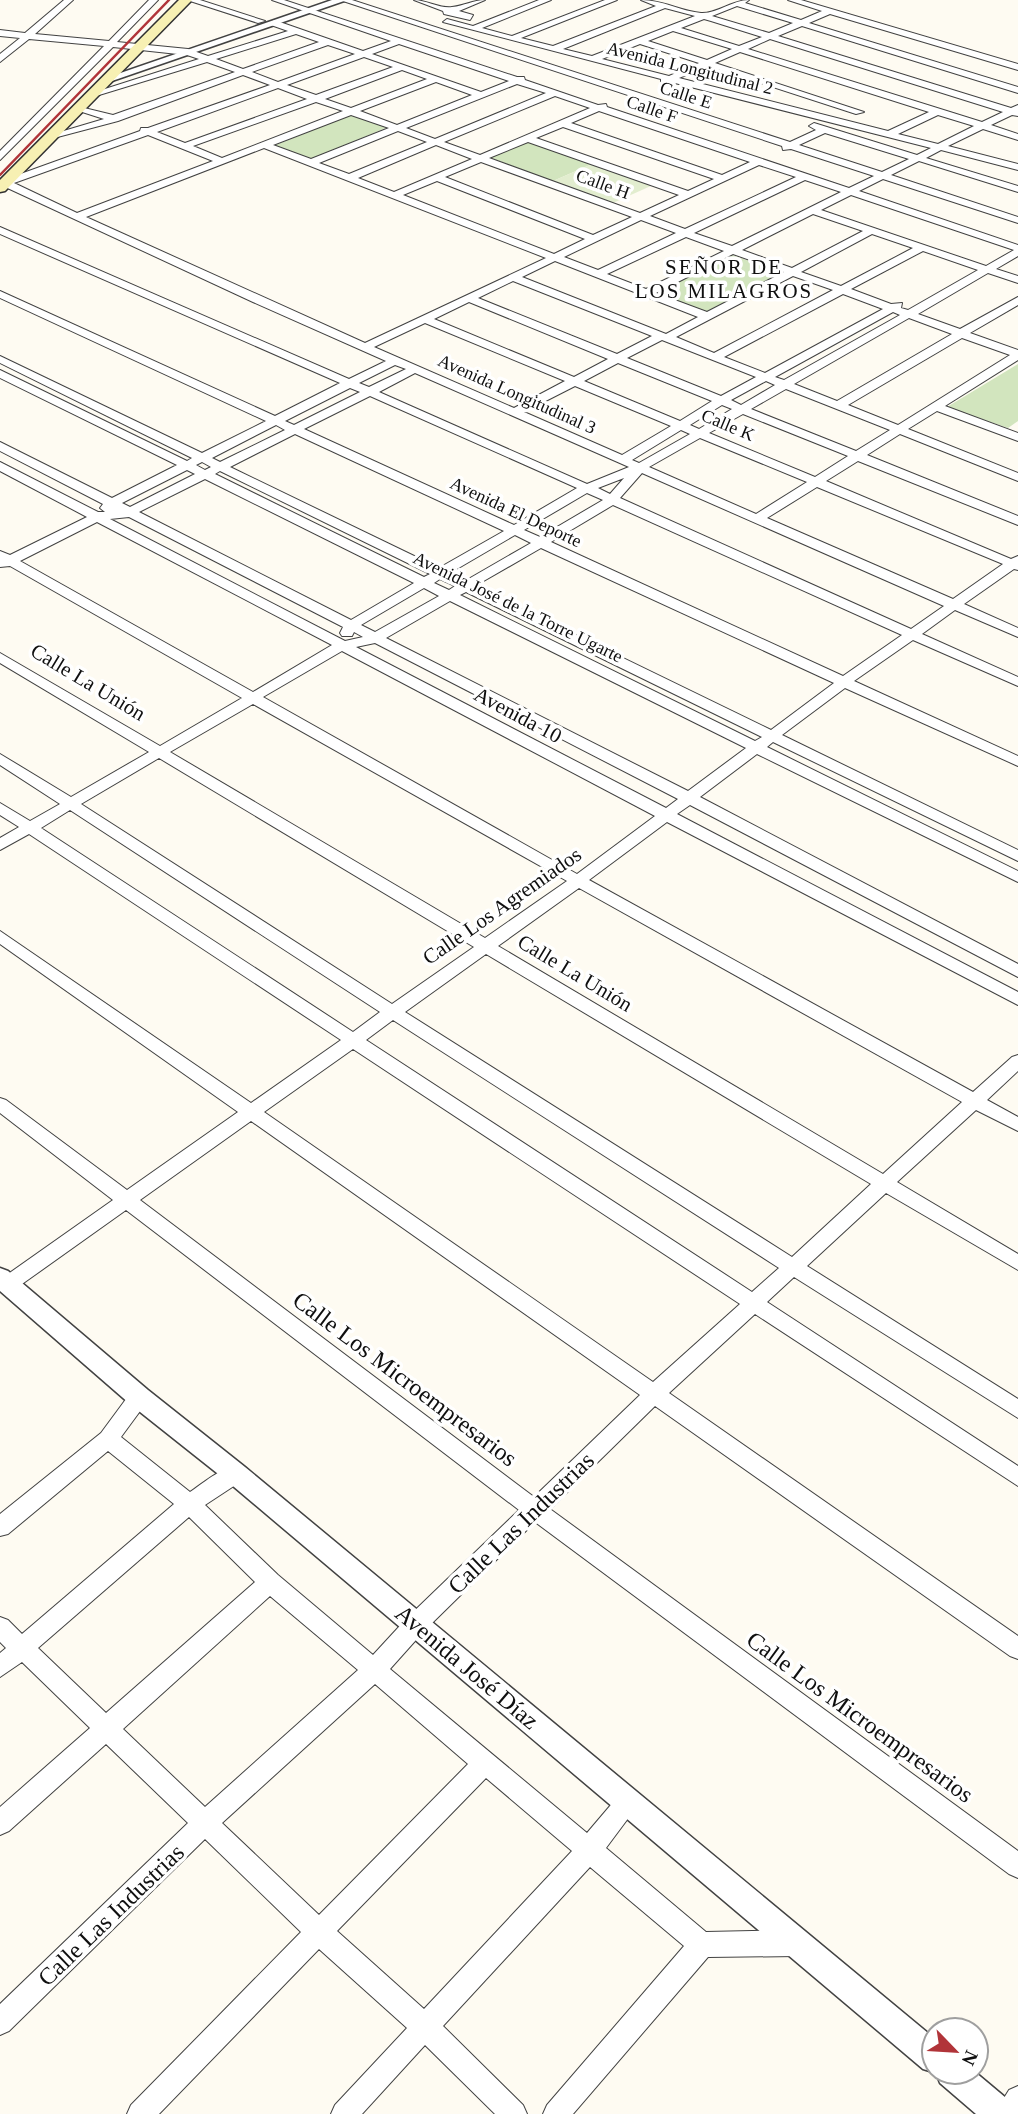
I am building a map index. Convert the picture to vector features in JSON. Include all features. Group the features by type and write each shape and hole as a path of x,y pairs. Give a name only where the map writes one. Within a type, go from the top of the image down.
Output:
{"main road":[{"path":"3,185 186,0"}],"street":[{"path":"2,56 69,0"},
{"path":"0,157 154,0"},
{"path":"191,0 261,21"},
{"name":"Calle F","path":"276,0 1015,246"},
{"path":"108,79 274,23 323,0"},
{"path":"119,68 261,21 343,0"},
{"name":"Calle E","path":"343,0 1018,220"},
{"name":"Avenida Longitudinal 2","path":"355,0 473,29 518,36 667,80 1018,167"},
{"path":"404,4 416,0 486,22 518,36 613,0"},
{"path":"430,18 481,0"},
{"path":"473,29 547,0"},
{"path":"645,0 1016,111"},
{"path":"557,47 679,0"},
{"path":"792,0 1018,68"},
{"path":"593,59 740,2 1018,90"},
{"path":"656,84 831,11"},
{"path":"274,23 481,95"},
{"path":"673,28 1018,137"},
{"path":"3,185 433,29"},
{"path":"89,97 296,31"},
{"name":"Calle H","path":"0,33 111,42 188,52 892,308"},
{"path":"640,41 859,112"},
{"path":"53,137 114,119 327,42"},
{"path":"310,163 580,56"},
{"path":"880,102 979,56"},
{"path":"185,146 400,68"},
{"path":"78,216 436,79"},
{"path":"393,195 644,89"},
{"path":"348,178 555,93"},
{"path":"771,105 769,108 775,112 825,130 1018,189"},
{"path":"839,121 869,107"},
{"path":"79,108 125,123"},
{"path":"645,293 1016,111"},
{"path":"889,134 936,112"},
{"path":"562,123 722,178"},
{"path":"137,128 222,161"},
{"path":"365,346 825,130"},
{"path":"526,138 687,194"},
{"path":"265,145 706,316"},
{"path":"596,275 806,176"},
{"path":"436,177 594,239"},
{"name":"Avenida Longitudinal 3","path":"3,185 78,216 257,300 1018,633"},
{"path":"813,211 1018,280"},
{"path":"0,230 511,454 610,501 1018,682"},
{"path":"514,412 871,231"},
{"path":"927,289 972,264 1015,246"},
{"path":"341,646 350,626 584,489 639,467 743,408 906,308 987,269 1015,246"},
{"path":"715,357 921,248"},
{"path":"513,277 1018,477"},
{"name":"Avenida El Deporte","path":"0,294 1018,762"},
{"path":"468,298 1018,521"},
{"path":"838,406 1018,300"},
{"path":"623,460 723,400 892,308 906,308 1018,354"},
{"name":"Calle K","path":"425,319 1016,564"},
{"path":"757,519 1018,354"},
{"name":"Avenida José de la Torre Ugarte","path":"0,359 1018,856"},
{"path":"99,516 110,503 396,360"},
{"path":"4,561 99,516 128,513 415,369"},
{"name":"Avenida José de la Torre Ugarte","path":"0,373 1018,877"},
{"path":"936,407 1014,432"},
{"name":"Avenida 10","path":"0,446 1018,971"},
{"name":"Avenida 10","path":"0,466 1018,999"},
{"path":"0,845 341,646 373,639 610,501 639,467"},
{"path":"4,561 1018,1125"},
{"name":"Calle Los Agremiados","path":"4,1280 126,1201 578,881 844,682 1016,564"},
{"name":"Calle La Unión","path":"0,657 1018,1263"},
{"path":"0,758 392,1012 1018,1410"},
{"path":"0,808 1018,1477"},
{"path":"0,936 1018,1649"},
{"name":"Calle Las Industrias","path":"0,2022 205,1823 376,1668 416,1624 653,1395 1018,1061"},
{"name":"Calle Los Microempresarios","path":"0,1104 535,1510 1018,1866"},
{"name":"Avenida José Díaz","path":"4,1280 139,1397 236,1474 920,2046"},
{"path":"0,1527 108,1439 139,1397"},
{"path":"108,1439 189,1504 270,1582 376,1668 702,1945 797,1943"},
{"path":"0,1667 189,1504 236,1474"},
{"path":"0,1823 270,1582"},
{"path":"0,1626 104,1729 317,1931 424,2026 514,2114"},
{"path":"141,2114 317,1931 485,1763"},
{"path":"344,2114 590,1849 629,1801"},
{"path":"556,2114 702,1945"},
{"path":"968,2086 1001,2114"},
{"path":"1007,2114 1018,2099"}],"green space":[{"path":"351,115 388,127 310,160 273,146"},
{"path":"526,141 592,164 553,181 489,157"},
{"path":"592,164 653,185 613,203 553,181"},
{"path":"730,254 782,273 705,313 651,293"},
{"path":"1018,364 1018,421 1008,428 947,407"}],"railway":[{"path":"0,175 169,0"}],"district":[{"name":"SEÑOR DE LOS MILAGROS","path":"724,279"}]}
